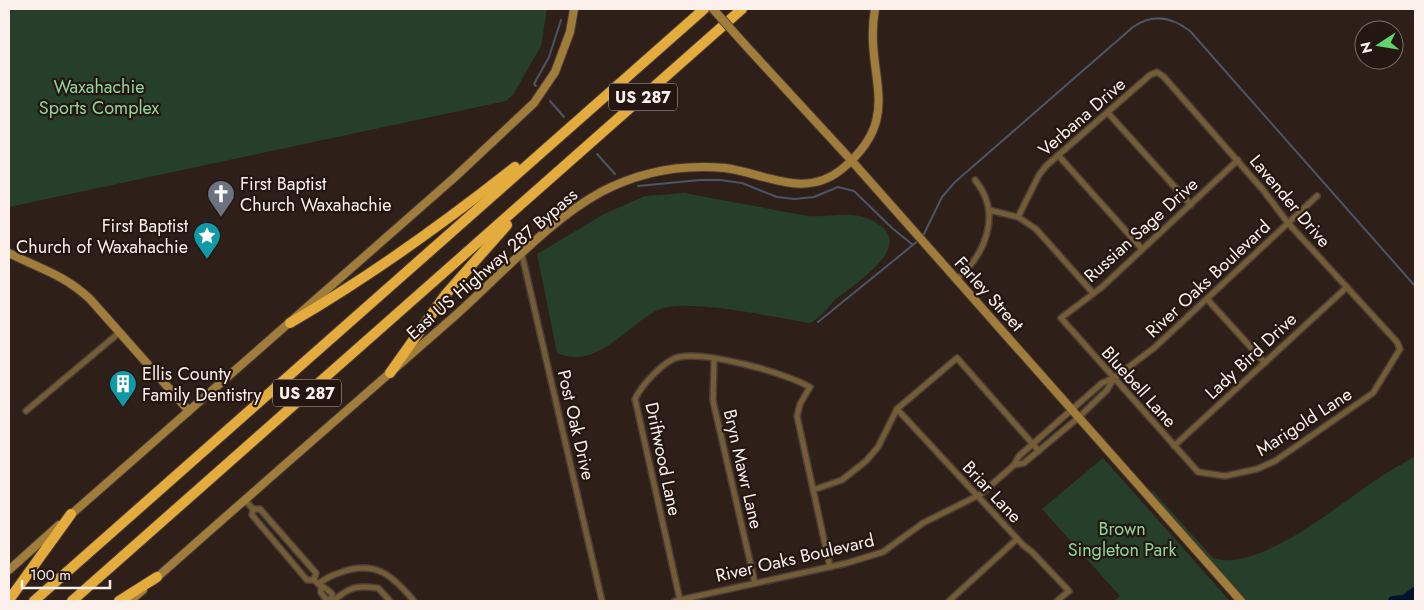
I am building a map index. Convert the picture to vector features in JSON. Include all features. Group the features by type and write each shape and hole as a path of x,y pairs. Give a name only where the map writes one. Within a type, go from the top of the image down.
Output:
{"highway":[{"name":"US 287","path":"34,601 704,9"},
{"name":"US 287","path":"72,601 742,9"},
{"path":"290,323 343,292 426,236 534,153 549,146"},
{"path":"390,373 446,294 543,185"},
{"path":"9,600 72,514"},
{"path":"119,601 157,577"}],"main road":[{"path":"9,570 455,177 534,103 555,72 570,32 574,9"},
{"name":"Farley Street","path":"713,9 850,160 1241,601"},
{"name":"East US Highway 287 Bypass","path":"130,601 522,255 580,205 599,193 635,177 673,168 724,168 795,185 830,176 840,170 868,143 879,119 880,103 872,28 875,9"},
{"path":"9,253 60,276 77,287 120,332 189,411"}],"street":[{"name":"Verbana Drive","path":"1018,217 1039,176 1058,155 1150,75 1158,72"},
{"name":"Lavender Drive","path":"1158,72 1238,160 1288,223 1397,342 1400,349"},
{"path":"1108,113 1191,205"},
{"path":"1058,155 1142,249"},
{"name":"Russian Sage Drive","path":"1061,318 1093,293 1238,160"},
{"path":"956,280 974,264 986,239 989,210 984,195 975,180"},
{"name":"River Oaks Boulevard","path":"677,601 883,552 923,523 978,497 1014,465 1018,456 1102,383 1114,378 1154,348 1317,196"},
{"path":"989,210 1018,217 1036,229 1093,293"},
{"name":"Post Oak Drive","path":"522,255 602,601"},
{"name":"Lady Bird Drive","path":"1174,446 1347,287"},
{"path":"1206,299 1265,363"},
{"name":"Bluebell Lane","path":"1061,318 1198,472"},
{"path":"26,411 120,332"},
{"name":"Marigold Lane","path":"1198,472 1225,476 1257,469 1275,461 1373,393 1400,349"},
{"name":"Driftwood Lane","path":"677,601 635,399 644,384 673,359 691,357 714,360 791,377 810,387 800,404 797,416 813,490"},
{"path":"830,566 813,490 842,480 866,462 878,447 897,409 957,358 1039,451"},
{"name":"Bryn Mawr Lane","path":"714,360 713,401 755,583"},
{"name":"River Oaks Boulevard","path":"1014,465 1024,463 1078,418 1107,390 1114,378"},
{"name":"Briar Lane","path":"897,409 1017,539 1069,591 1058,601"},
{"path":"245,500 253,509 252,514 307,580 327,589 332,594 333,601"},
{"path":"253,509 260,509 316,573 318,584"},
{"path":"949,601 1017,539"},
{"path":"318,584 327,577 358,566 379,570 397,581 414,601"},
{"path":"333,601 348,589 362,586 378,588 390,601"}],"green space":[{"name":"Waxahachie Sports Complex","path":"9,9 547,9 541,46 513,95 506,101 9,207"},
{"path":"684,193 808,216 850,215 867,218 887,232 890,242 886,253 878,264 810,323 709,307 671,307 658,310 646,317 598,351 585,356 572,357 557,353 537,254 604,214 645,196"},
{"path":"1415,456 1415,595 1411,592 1407,596 1407,601 1243,601 1149,493 1153,491 1213,558 1232,560 1253,556 1299,533 1383,475"},
{"name":"Brown Singleton Park","path":"1103,458 1230,601 1114,601 1120,596 1042,509"}],"waterway":[{"path":"923,236 942,197 955,182 1133,27 1148,20 1162,18 1176,22 1190,31 1415,286"},
{"path":"536,86 534,84 549,57 561,20"},
{"path":"550,101 564,117"},
{"path":"597,154 615,174"},
{"path":"638,186 720,180 742,183 777,197 794,199 814,197 838,187 854,191 892,228 913,245"},
{"path":"818,322 919,240"},
{"path":"1393,601 1404,600 1415,592"}],"place":[{"name":"First Baptist Church Waxahachie","path":"221,218"},
{"name":"First Baptist Church of Waxahachie","path":"207,260"},
{"name":"Ellis County Family Dentistry","path":"123,408"}]}
